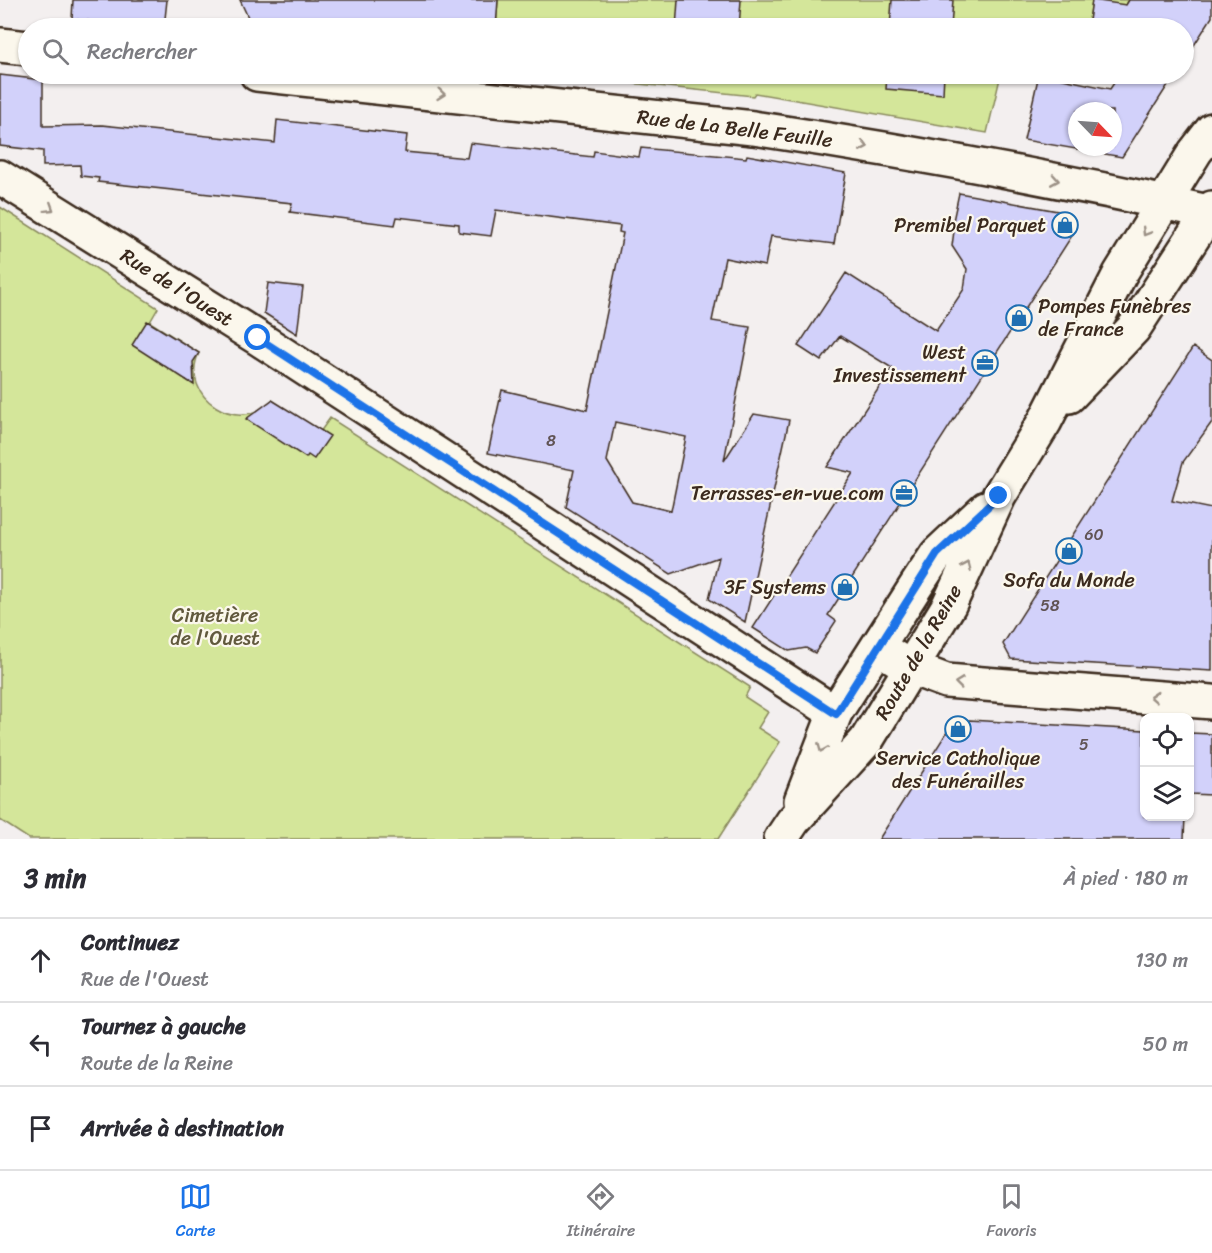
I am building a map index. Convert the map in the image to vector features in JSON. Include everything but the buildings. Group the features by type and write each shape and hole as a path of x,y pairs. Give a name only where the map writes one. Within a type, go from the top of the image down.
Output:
{"street":[{"path":"0,45 18,47"},
{"name":"Rue de La Belle Feuille","path":"350,84 753,128 832,140 1210,210"},
{"name":"Route de la Reine","path":"787,830 866,741 911,668 949,605 999,496 1045,421 1120,273 1204,139 1212,130"},
{"name":"Rue de l'Ouest","path":"0,177 279,351 836,714"},
{"name":"Route de la Reine","path":"1045,421 1134,328 1210,210"},
{"name":"Route de la Reine","path":"787,830 836,714 937,554 999,496"},
{"path":"878,647 911,668 946,681 1212,702"}],"green space":[{"path":"498,0 1092,0 1089,18 497,18"},
{"path":"1092,0 1129,0 1121,12"},
{"path":"639,84 999,84 987,133 755,93 753,96"},
{"name":"Cimetière de l'Ouest","path":"0,207 158,308 150,322 199,353 195,369 197,384 204,397 216,406 229,413 244,414 259,410 272,400 320,432 330,418 750,687 745,697 768,712 758,728 780,742 718,839 29,839 0,820"}],"place":[{"name":"Premibel Parquet","path":"1065,225"},
{"name":"Pompes Funèbres de France","path":"1019,318"},
{"name":"West Investissement","path":"985,363"},
{"name":"Terrasses-en-vue.com","path":"904,493"},
{"name":"Sofa du Monde","path":"1069,551"},
{"name":"3F Systems","path":"845,587"},
{"name":"Service Catholique des Funérailles","path":"958,729"}],"route":[{"path":"258,338 836,714 937,554 999,496"}]}
